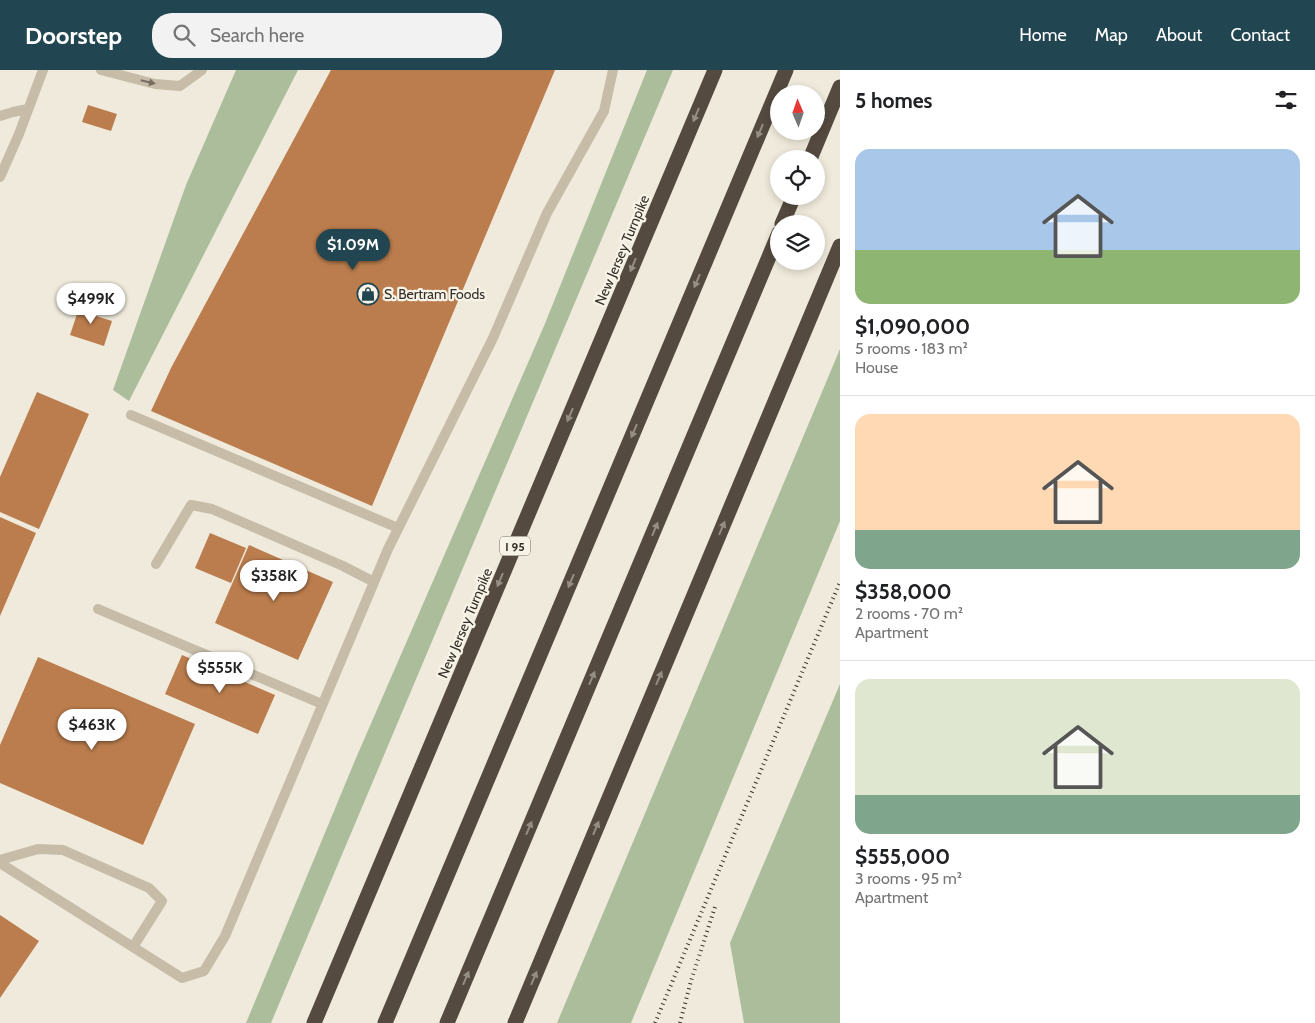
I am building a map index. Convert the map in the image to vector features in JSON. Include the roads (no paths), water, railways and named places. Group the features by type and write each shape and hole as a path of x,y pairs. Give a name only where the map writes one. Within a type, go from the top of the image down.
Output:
{"highway":[{"name":"New Jersey Turnpike","path":"314,1023 715,70"},
{"path":"385,1023 786,70"},
{"path":"814,150 838,93"},
{"path":"515,1023 840,246"},
{"path":"447,1023 770,253"}],"lane":[{"path":"0,177 43,70"},
{"path":"101,70 155,84 180,86 202,70"},
{"path":"0,862 182,978 204,972 225,936 398,528 493,338 548,212 604,111 613,70"},
{"path":"0,116 28,109"},
{"path":"131,415 398,528"},
{"path":"156,564 191,505 212,509 343,566 374,582"},
{"path":"98,609 322,704"},
{"path":"0,862 38,849 63,850 149,888 162,901 133,947"}],"railway":[{"path":"655,1023 840,582"},
{"path":"680,1023 691,981 715,907"}],"place":[{"name":"S. Bertram Foods","path":"368,294"}]}
